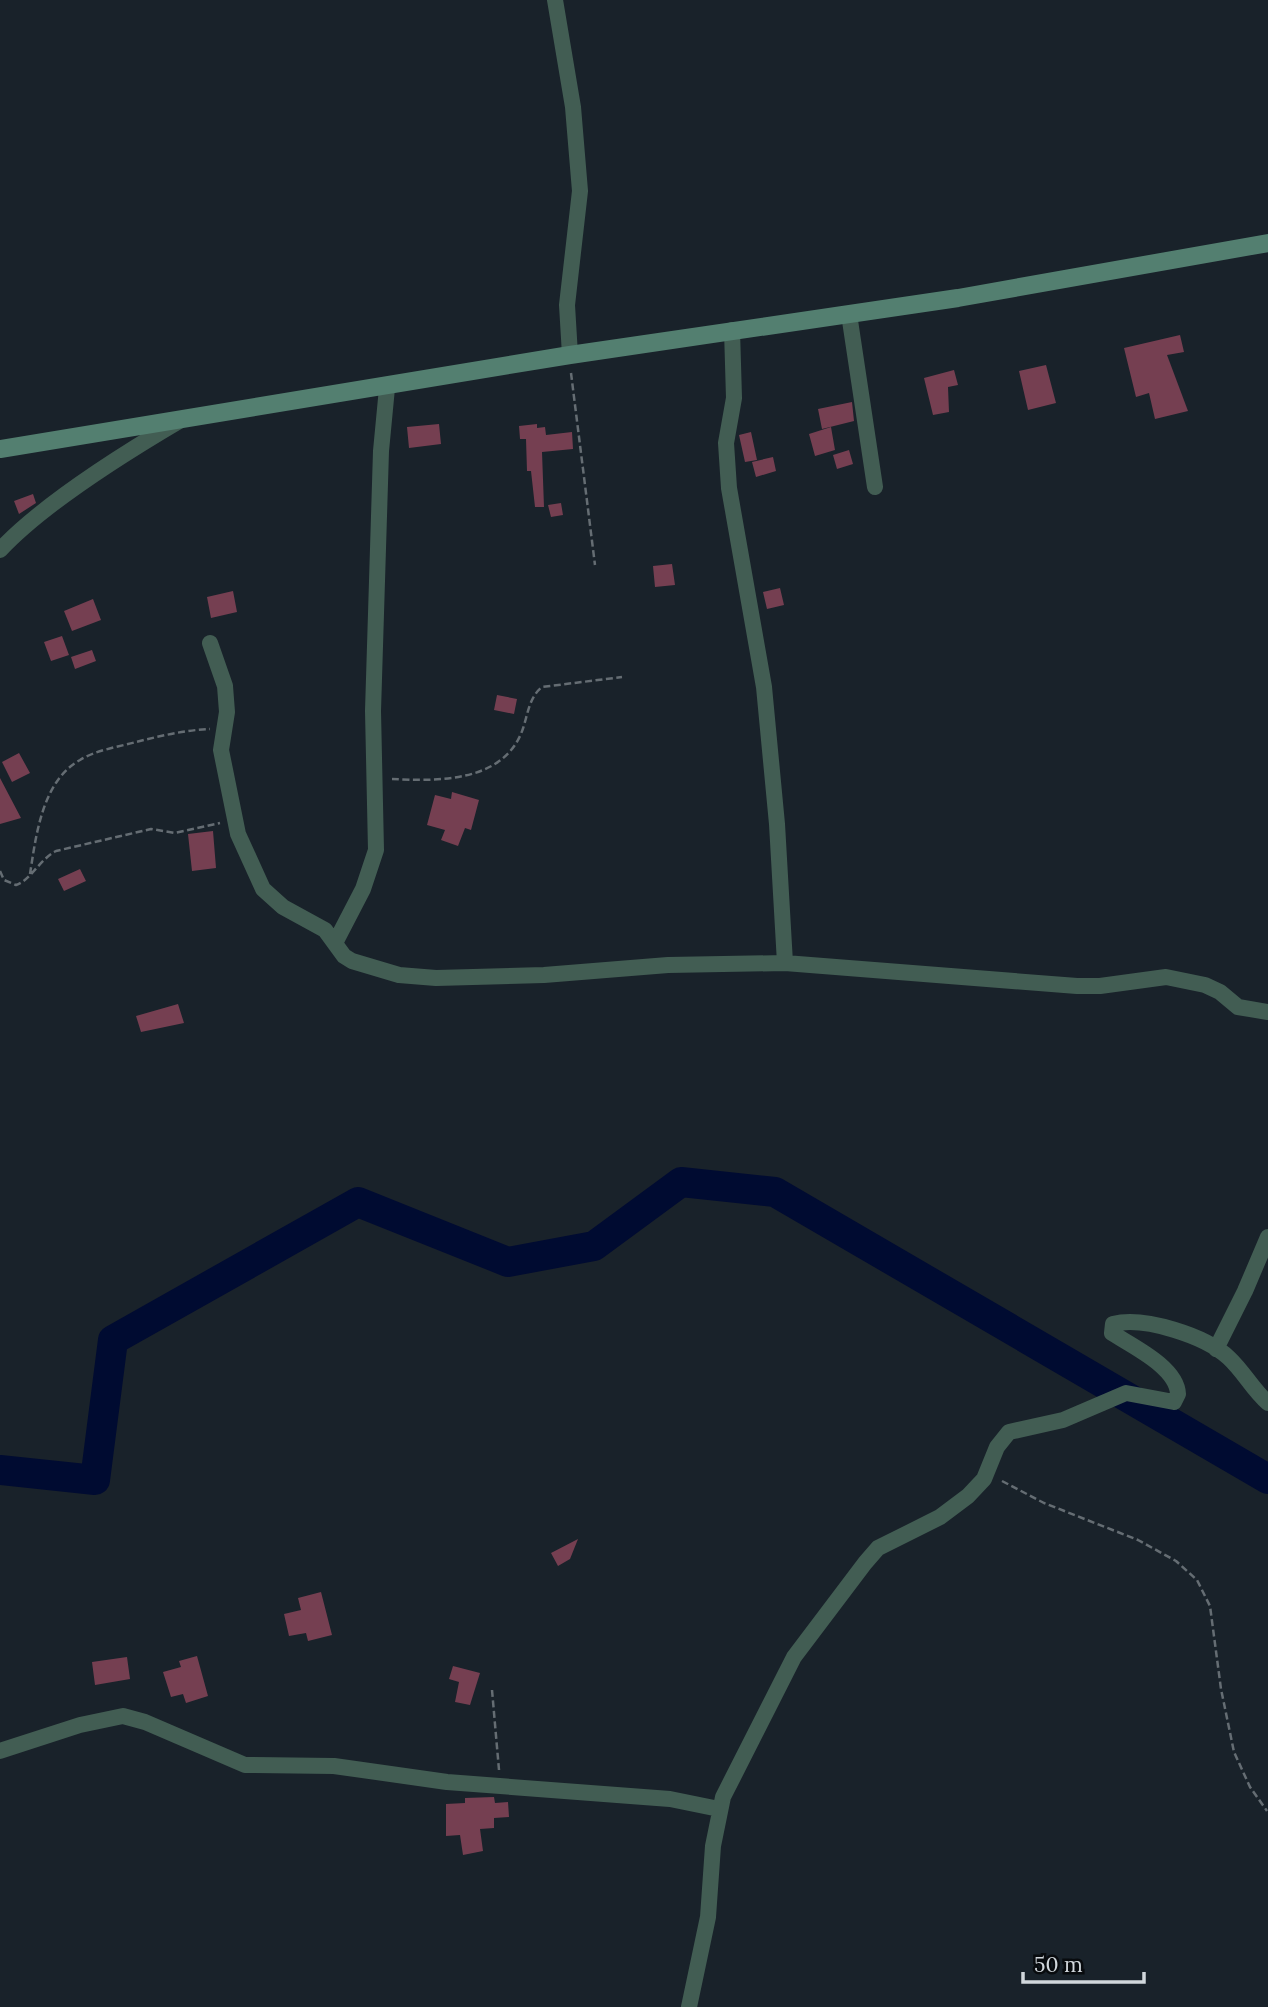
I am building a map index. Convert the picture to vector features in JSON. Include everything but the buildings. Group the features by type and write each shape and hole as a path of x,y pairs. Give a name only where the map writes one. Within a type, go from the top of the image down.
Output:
{"main road":[{"path":"0,449 387,388 570,355 849,314 1268,243"}],"street":[{"path":"555,0 573,107 580,191 567,305 570,355"},
{"path":"849,314 875,487"},
{"path":"732,330 734,398 726,443 729,488 764,687 777,824 785,963"},
{"path":"335,943 352,913 373,863 377,836 374,778 376,624 381,451 387,388"},
{"path":"0,550 26,525 98,473 179,421"},
{"path":"210,643 225,687 227,712 222,750 242,847 263,889 283,907 316,923 344,956 363,966 415,977 499,977 668,965 785,963 1077,986 1122,984 1166,977 1205,985 1220,992 1238,1007 1268,1012"},
{"path":"1216,1349 1268,1237"},
{"path":"689,2007 708,1917 713,1846 719,1809 794,1657 878,1548 955,1507 977,1487 988,1472 997,1447 1009,1432 1063,1420 1119,1394 1169,1403 1178,1394 1170,1375 1144,1352 1112,1333 1113,1324 1147,1322 1216,1349 1228,1357 1268,1403"},
{"path":"0,1751 80,1725 123,1716 245,1765 334,1766 501,1787 670,1799 719,1809"}],"path":[{"path":"570,355 595,565"},
{"path":"374,778 449,779 481,771 516,743 530,704 542,687 622,677"},
{"path":"30,874 37,827 48,799 58,780 79,760 148,739 194,730 224,729"},
{"path":"0,871 4,880 16,885 30,874 42,859 68,848 151,829 175,833 236,821"},
{"path":"988,1472 1044,1503 1138,1540 1176,1561 1197,1580 1210,1606 1219,1676 1234,1752 1245,1778 1267,1811"},
{"path":"492,1690 501,1787"}],"waterway":[{"path":"0,1470 95,1480 113,1340 358,1202 508,1262 594,1246 681,1182 775,1192 1268,1479"}]}
